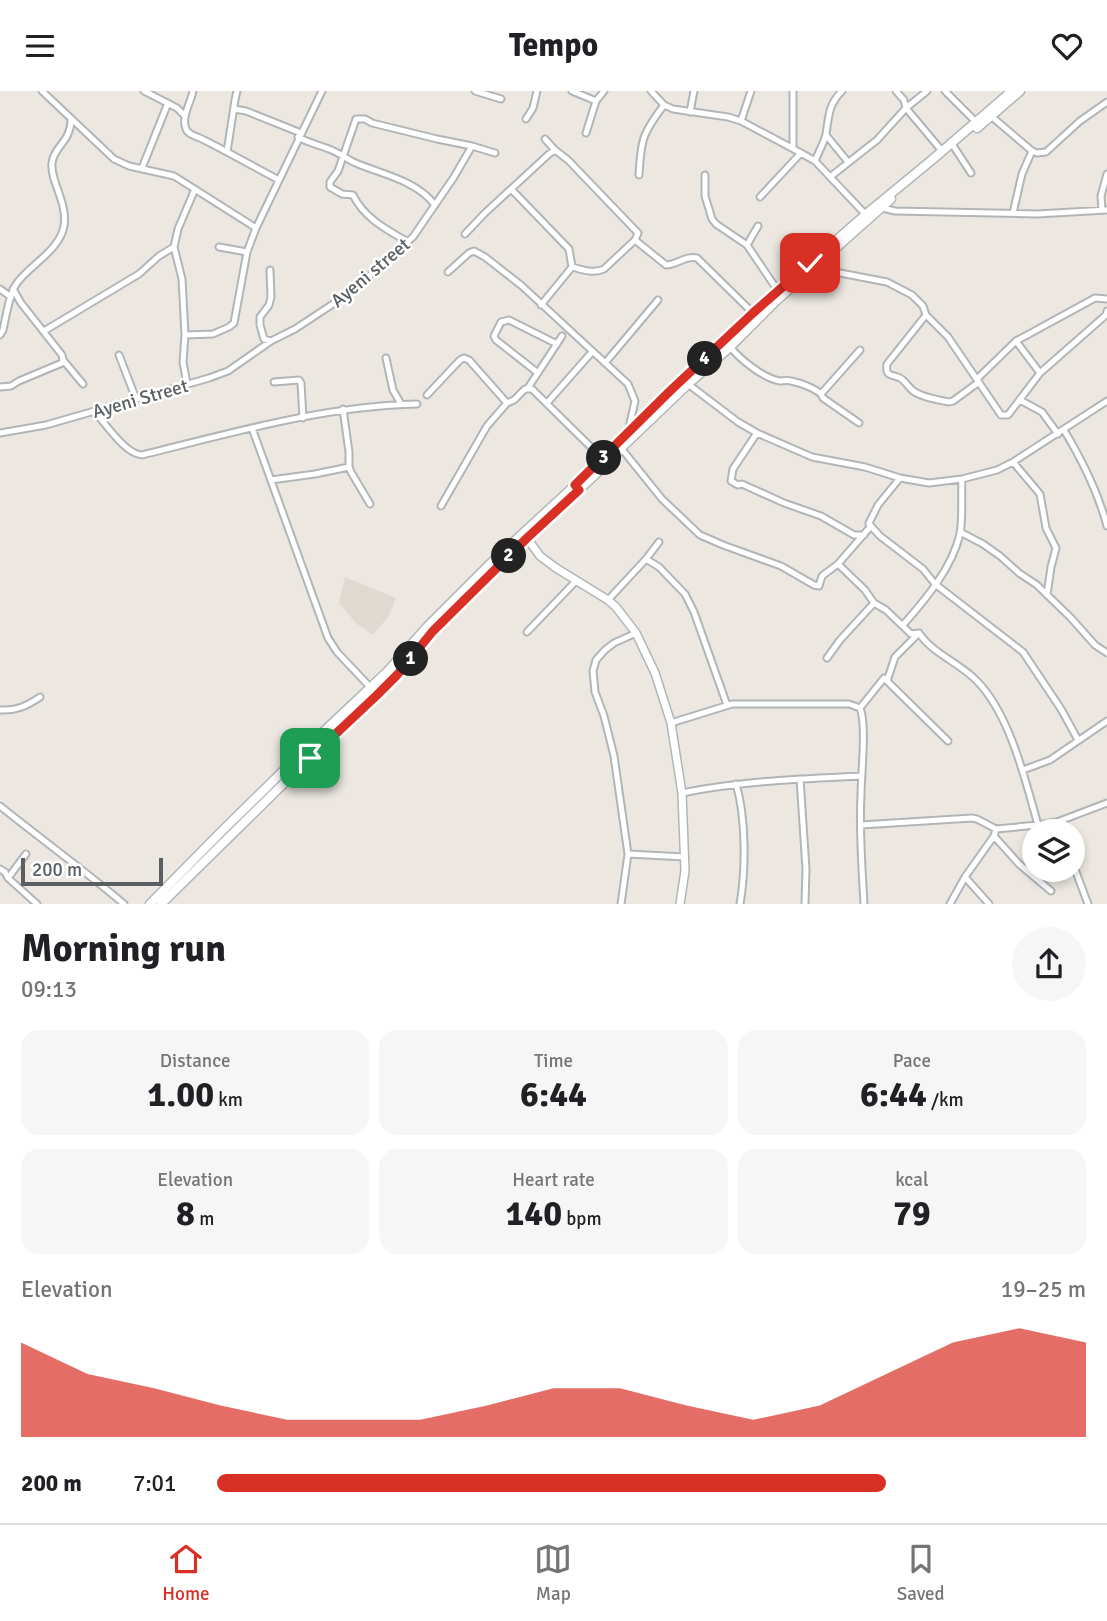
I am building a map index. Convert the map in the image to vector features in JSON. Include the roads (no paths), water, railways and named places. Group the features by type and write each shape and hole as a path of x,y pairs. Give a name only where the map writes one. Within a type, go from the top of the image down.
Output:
{"main road":[{"path":"155,902 319,736 527,538 628,433 753,313 1012,91"},
{"path":"155,902 397,675 431,629 492,562 614,457 868,216 882,208 1020,91"}],"street":[{"path":"144,91 177,108 185,116"},
{"path":"194,91 185,116 188,133 279,180"},
{"path":"227,152 237,91"},
{"path":"185,335 214,334 234,323 247,253 256,227 322,91"},
{"path":"475,91 501,99"},
{"path":"526,120 533,108 537,91"},
{"path":"572,91 596,101"},
{"path":"586,133 596,101 604,91"},
{"path":"651,91 664,105 673,109 715,114 741,121 793,148 814,161 868,216"},
{"path":"690,112 694,91"},
{"path":"741,121 751,91"},
{"path":"793,91 793,148"},
{"path":"814,161 826,135 831,105 842,91"},
{"path":"896,91 904,100 906,108 942,151"},
{"path":"830,177 877,140 906,108 927,91"},
{"path":"945,91 976,122"},
{"path":"45,92 114,159 129,166 174,176 256,227"},
{"path":"991,116 1032,151 1046,152 1080,121 1107,102"},
{"path":"142,168 168,103"},
{"path":"639,175 643,137 664,105"},
{"path":"234,109 246,111 300,135 308,143 329,148 357,164 418,189 435,205"},
{"path":"0,335 13,289 53,246 65,224 64,211 52,171 52,160 69,134 71,119"},
{"path":"408,242 369,216 353,195 342,194 330,187 356,119 495,153"},
{"path":"826,135 848,162"},
{"path":"545,139 638,233 635,240 604,269 590,272 572,267"},
{"name":"Ayeni street","path":"271,341 333,304 369,277 408,242 454,177 472,146"},
{"path":"954,147 971,173"},
{"path":"466,234 485,213 555,150"},
{"path":"1013,213 1022,174 1032,151"},
{"path":"760,197 801,153"},
{"path":"882,208 895,211 1037,214 1098,211 1104,210 1101,196 1107,174"},
{"path":"705,175 705,196 712,219 747,245 778,291"},
{"path":"187,384 183,362 185,335 182,279 174,247 178,229 195,189"},
{"path":"512,189 569,249 572,267 541,305"},
{"path":"747,245 758,226"},
{"path":"635,240 666,265 690,257 697,258 753,313"},
{"path":"44,331 139,274 174,247"},
{"path":"219,247 247,253"},
{"path":"448,272 474,251 500,268 628,384 635,401 628,433"},
{"path":"814,268 887,282 912,295 923,306 926,315 948,337 1001,415 1008,415 1040,373 1106,315 1107,311"},
{"path":"270,271 271,297 269,305 260,317 260,325 264,339 271,341"},
{"path":"0,289 11,297"},
{"path":"13,289 83,384"},
{"path":"926,315 887,364 887,372 891,376 899,377 913,392 949,402 978,381 1016,341 1095,298 1107,299"},
{"path":"605,363 658,300"},
{"path":"538,373 496,340 494,336 501,322 509,320 557,344"},
{"path":"441,506 487,426 507,403 528,388 562,336"},
{"name":"Ayeni Street","path":"0,433 46,425 228,371 271,341"},
{"path":"1016,341 1040,373"},
{"path":"730,347 741,360 778,381 790,381 816,390 859,423"},
{"path":"821,394 860,350"},
{"path":"547,403 592,352"},
{"path":"119,355 136,399"},
{"path":"386,358 393,390 401,404"},
{"path":"427,395 464,358 469,360 507,403"},
{"path":"0,387 11,386 62,363 63,359"},
{"path":"274,381 299,380 303,418"},
{"path":"688,384 757,433 812,457 929,483 962,479 997,470 1107,401"},
{"path":"528,388 537,393 603,459"},
{"path":"1020,400 1042,412 1084,463 1107,526"},
{"path":"94,411 127,449 136,455 343,409 417,404"},
{"path":"343,409 349,467 370,504"},
{"path":"252,428 328,638 337,652 371,688"},
{"path":"757,433 733,469 731,481 821,516 854,535 863,535"},
{"path":"621,448 662,499 700,535 781,566 819,586 822,576 838,564 871,526 869,523 878,505 900,478"},
{"path":"1013,462 1040,494 1046,528 1056,548 1047,595"},
{"path":"271,480 349,467"},
{"path":"903,625 949,563 960,532 962,479"},
{"path":"869,523 880,536 923,569 935,583 1023,652 1078,740"},
{"path":"960,532 983,544 1037,585 1095,645 1107,653"},
{"path":"527,538 540,556 608,600 624,616 636,633 655,673 671,723 682,793 685,871 680,904"},
{"path":"608,600 659,542"},
{"path":"646,559 666,573 685,594 694,611 727,705"},
{"path":"838,564 865,590 874,603 886,610 911,633 919,633"},
{"path":"527,632 576,581"},
{"path":"827,658 874,603"},
{"path":"621,904 628,854 614,756 595,692 593,671 596,660 605,650 636,633"},
{"path":"887,681 895,657 919,633"},
{"path":"919,633 926,643 976,680 994,703 1023,770 1036,819"},
{"path":"860,708 884,678 948,741"},
{"path":"0,710 14,710 40,697"},
{"path":"671,723 727,705 849,704 860,708"},
{"path":"860,708 863,728 861,825 864,904"},
{"path":"1023,770 1050,760 1107,721"},
{"path":"682,793 736,784 862,776"},
{"path":"800,779 806,869 805,904"},
{"path":"736,784 741,798 743,831 743,890 740,904"},
{"path":"1065,819 1107,804"},
{"path":"0,806 124,904"},
{"path":"861,825 977,819 995,833 1019,864 1051,891"},
{"path":"950,904 995,833 1022,828"},
{"path":"8,878 26,854"},
{"path":"628,854 685,857"},
{"path":"0,869 37,904"},
{"path":"965,877 989,904"},
{"path":"1080,882 1088,904"}]}
